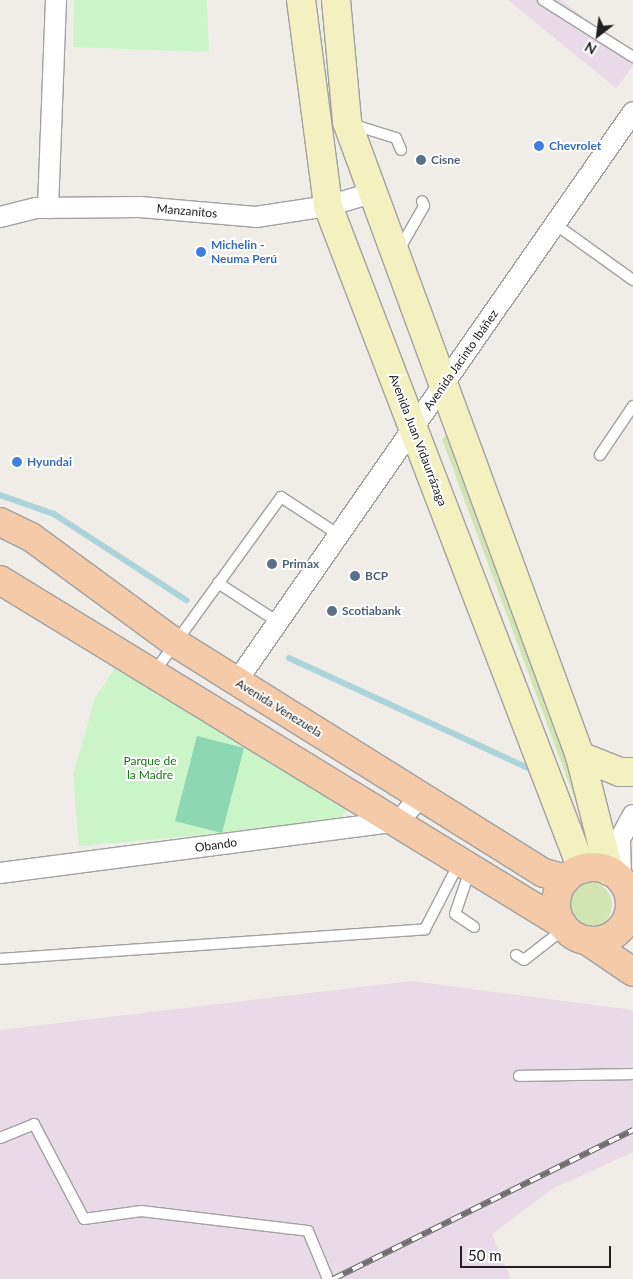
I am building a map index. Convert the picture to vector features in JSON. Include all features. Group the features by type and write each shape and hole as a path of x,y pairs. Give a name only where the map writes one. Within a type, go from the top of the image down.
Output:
{"main road":[{"name":"Avenida Juan Vidaurrázaga","path":"301,0 328,206 449,520 599,865"},
{"path":"336,0 347,122 394,257 580,756 599,865 632,909 620,930 598,941 571,930 557,896 599,865"},
{"path":"449,520 487,506"},
{"name":"Avenida Venezuela","path":"0,522 31,537 174,642 544,873 599,865"},
{"path":"0,580 155,671 399,821 465,865 571,930 633,972"},
{"path":"580,756 620,772 633,772"}],"street":[{"path":"48,208 56,0"},
{"name":"Avenida Jacinto Ibáñez","path":"237,682 633,112"},
{"name":"Manzanitos","path":"0,217 48,208 140,207 256,217 328,206 372,193"},
{"path":"399,821 420,796"},
{"path":"599,865 633,815"},
{"name":"Obando","path":"0,872 399,821"}],"lane":[{"path":"543,0 633,57"},
{"path":"347,122 396,138 400,150"},
{"path":"394,257 424,206 422,201"},
{"path":"555,224 633,280"},
{"path":"600,455 633,406"},
{"path":"155,671 174,642 281,497 339,536"},
{"path":"218,583 278,622"},
{"path":"465,865 455,914 474,927"},
{"path":"0,959 425,929 465,865"},
{"path":"516,955 524,960 571,930"},
{"path":"519,1076 633,1074"},
{"path":"0,1138 34,1124 84,1219 141,1211 308,1231 328,1279"}],"shaded area":[{"path":"508,0 561,0 633,55 633,66 616,88"},
{"path":"411,981 633,1010 633,1152 552,1189 492,1234 511,1279 0,1279 0,1030"}],"green space":[{"path":"74,0 207,0 209,52 73,47"},
{"path":"452,430 567,746 585,827 442,439"},
{"name":"Parque de la Madre","path":"118,663 348,807 338,823 79,846 73,775 95,699"},
{"path":"197,736 244,748 222,833 175,821"},
{"path":"589,882 602,886 608,892 612,905 608,918 602,924 589,928 576,924 570,918 566,905 570,892 576,886"}],"waterway":[{"path":"0,495 54,514 186,600"},
{"path":"289,658 530,769"}],"railway":[{"path":"333,1279 633,1130"}],"place":[{"name":"Chevrolet","path":"539,146"},
{"name":"Cisne","path":"421,160"},
{"name":"Michelin - Neuma Perú","path":"201,252"},
{"name":"Hyundai","path":"17,462"},
{"name":"Primax","path":"272,564"},
{"name":"BCP","path":"355,576"},
{"name":"Scotiabank","path":"332,611"}]}
